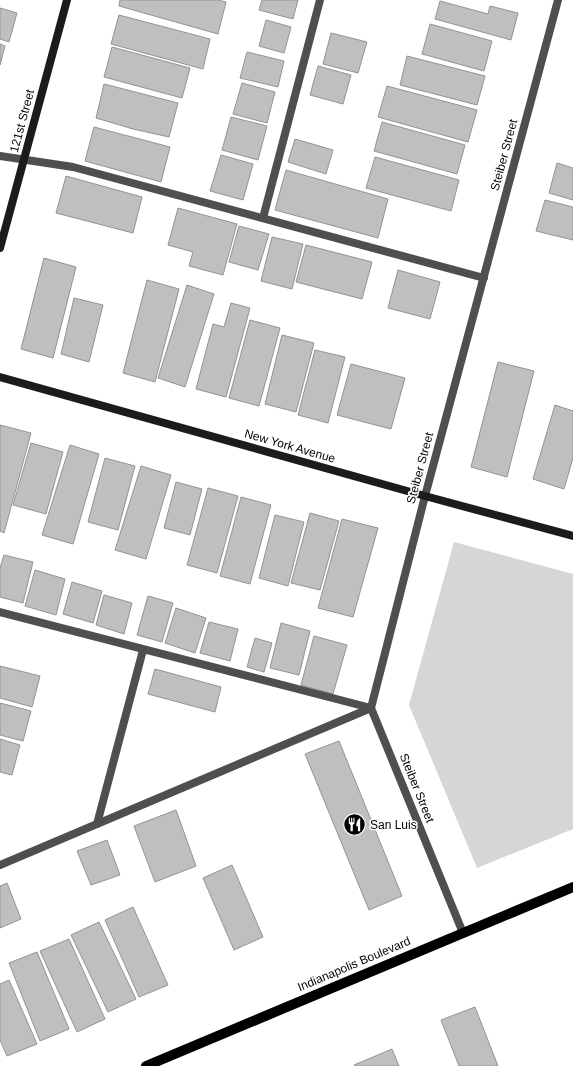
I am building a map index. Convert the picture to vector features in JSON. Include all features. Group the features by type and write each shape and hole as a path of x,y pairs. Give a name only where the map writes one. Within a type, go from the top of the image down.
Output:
{"main road":[{"name":"Indianapolis Boulevard","path":"146,1066 573,887"}],"street":[{"name":"121st Street","path":"0,248 67,0"},
{"path":"263,218 320,0"},
{"name":"Steiber Street","path":"463,933 371,708 425,496 558,0"},
{"path":"0,156 73,167 484,278"},
{"name":"New York Avenue","path":"0,377 573,536"},
{"path":"0,612 371,708"},
{"path":"97,824 143,650"},
{"path":"0,865 371,708"}],"shaded area":[{"path":"454,542 573,574 573,829 477,868 409,705"}],"building":[{"path":"120,0 218,0 226,2 218,34 119,6"},
{"path":"262,0 298,0 293,19 259,10"},
{"path":"440,1 488,14 490,6 518,13 511,40 435,19"},
{"path":"0,8 17,13 9,42 0,39"},
{"path":"119,15 210,39 203,69 111,44"},
{"path":"266,20 291,27 284,53 259,46"},
{"path":"430,24 492,41 484,71 422,54"},
{"path":"331,33 367,42 358,73 323,64"},
{"path":"0,44 5,46 0,65"},
{"path":"112,47 190,68 182,98 104,77"},
{"path":"247,52 284,61 278,87 240,78"},
{"path":"407,56 485,76 477,105 400,85"},
{"path":"318,66 351,75 343,104 310,95"},
{"path":"242,83 275,92 267,123 233,114"},
{"path":"104,84 178,103 169,137 133,129 96,118"},
{"path":"387,86 477,110 468,142 378,117"},
{"path":"231,117 267,126 258,160 222,150"},
{"path":"382,122 465,145 457,174 374,151"},
{"path":"94,127 170,147 161,182 85,161"},
{"path":"295,139 333,150 326,174 288,162"},
{"path":"221,155 253,164 243,200 210,191"},
{"path":"375,157 459,180 451,211 366,188"},
{"path":"557,163 573,168 573,200 549,193"},
{"path":"286,170 388,199 378,238 275,210"},
{"path":"66,176 142,197 133,233 56,213"},
{"path":"545,200 573,207 573,240 536,231"},
{"path":"178,208 237,224 223,275 189,266 193,252 168,245"},
{"path":"239,226 269,234 258,270 229,262"},
{"path":"272,237 303,244 292,289 261,281"},
{"path":"306,245 372,262 362,299 296,282"},
{"path":"44,258 76,267 53,358 21,349"},
{"path":"398,270 440,282 430,319 388,308"},
{"path":"147,280 179,289 155,382 123,373"},
{"path":"187,285 214,294 185,387 158,378"},
{"path":"74,298 103,305 89,362 61,354"},
{"path":"231,303 250,308 226,397 196,389 213,324 224,327"},
{"path":"250,320 280,328 259,406 229,398"},
{"path":"282,335 314,343 296,412 265,404"},
{"path":"315,350 345,357 328,423 298,415"},
{"path":"498,362 534,371 507,477 471,467"},
{"path":"351,364 405,378 391,429 337,415"},
{"path":"555,405 573,411 573,458 564,489 533,479"},
{"path":"0,425 31,433 4,533 0,531"},
{"path":"31,443 63,452 46,514 13,505"},
{"path":"70,445 99,454 73,544 42,535"},
{"path":"105,458 135,466 118,530 88,522"},
{"path":"141,466 171,475 146,559 115,550"},
{"path":"176,482 202,489 190,535 164,528"},
{"path":"208,488 238,496 217,573 187,565"},
{"path":"241,497 271,505 250,584 220,576"},
{"path":"310,513 339,521 320,590 291,583"},
{"path":"275,515 304,522 288,586 259,578"},
{"path":"342,519 378,528 353,617 318,608"},
{"path":"4,555 33,562 23,603 0,597 0,568"},
{"path":"35,570 65,579 56,615 25,606"},
{"path":"72,582 102,591 93,623 63,614"},
{"path":"104,595 132,603 124,634 96,625"},
{"path":"148,596 173,603 162,642 137,635"},
{"path":"176,608 206,618 195,653 165,643"},
{"path":"209,622 238,629 230,661 200,653"},
{"path":"281,623 310,631 299,675 270,668"},
{"path":"314,636 347,645 333,694 301,685"},
{"path":"255,638 272,643 264,672 247,667"},
{"path":"0,666 40,676 32,707 0,698"},
{"path":"155,669 221,687 215,712 148,694"},
{"path":"0,703 31,711 23,741 0,735"},
{"path":"0,739 20,745 12,775 0,772"},
{"name":"San Luis","path":"339,741 402,896 369,910 305,754"},
{"path":"176,810 196,866 155,882 134,826"},
{"path":"107,840 120,875 91,885 77,851"},
{"path":"232,865 263,937 234,950 203,878"},
{"path":"7,883 21,919 0,928 0,886"},
{"path":"133,907 168,985 139,997 105,920"},
{"path":"99,922 136,999 108,1012 71,935"},
{"path":"69,939 105,1019 77,1032 40,951"},
{"path":"37,952 69,1029 40,1041 9,963"},
{"path":"9,980 37,1044 7,1056 0,1040 0,984"},
{"path":"475,1007 498,1066 459,1066 441,1020"},
{"path":"392,1049 399,1066 354,1065"}],"place":[{"name":"San Luis","path":"354,825"}]}
